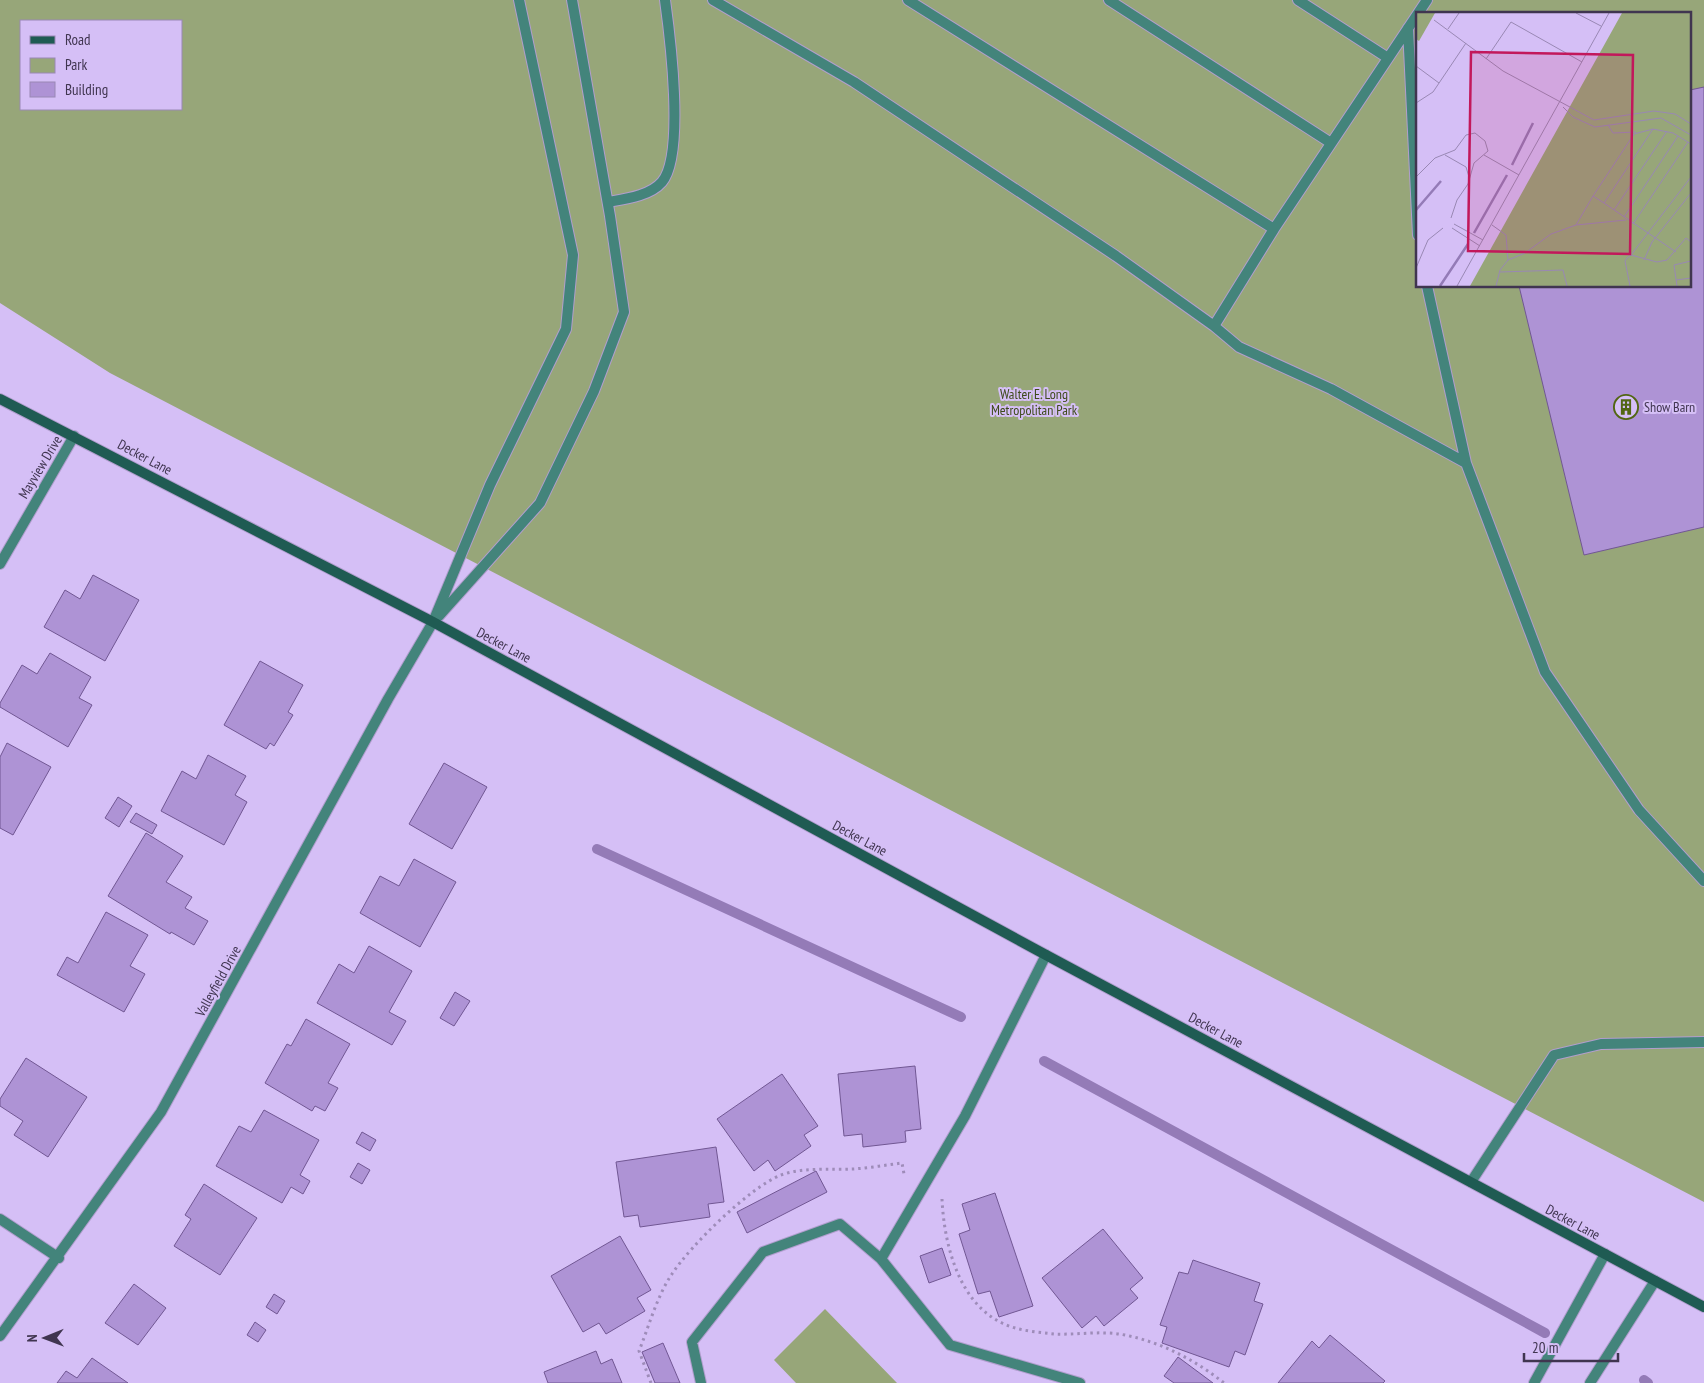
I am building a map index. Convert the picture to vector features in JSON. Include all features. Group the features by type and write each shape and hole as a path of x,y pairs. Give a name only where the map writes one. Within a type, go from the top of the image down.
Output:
{"main road":[{"name":"Decker Lane","path":"0,399 434,622 1046,955 1704,1307"}],"street":[{"path":"434,622 490,485 566,329 573,255 519,0"},
{"path":"434,622 540,503 594,391 624,312 608,202 572,0"},
{"path":"608,202 639,196 661,183 669,165 675,111 672,54 665,0"},
{"path":"713,0 854,82 1116,256 1214,326 1239,347 1331,389 1466,463"},
{"path":"908,0 1274,229"},
{"path":"1109,0 1331,144"},
{"path":"1298,0 1388,58"},
{"path":"1419,12 1427,0"},
{"path":"1214,326 1274,229 1416,16"},
{"path":"1408,28 1416,194"},
{"path":"1427,288 1466,463 1545,672 1639,810 1704,881"},
{"name":"Mayview Drive","path":"0,564 74,436"},
{"name":"Valleyfield Drive","path":"0,1336 59,1258 161,1112 388,699 434,622"},
{"path":"881,1259 965,1116 1046,955"},
{"path":"1470,1182 1554,1056 1601,1044 1704,1042"},
{"path":"0,1219 59,1258"},
{"path":"701,1383 692,1342 763,1252 840,1224 881,1259 950,1345 1072,1383"},
{"path":"1534,1383 1605,1254"},
{"path":"1590,1383 1655,1281"}],"path":[{"path":"651,1383 639,1351 671,1275 680,1262 730,1211 754,1191 782,1175 813,1170 856,1169 902,1163 904,1174"},
{"path":"942,1199 943,1229 962,1284 981,1309 1002,1323 1024,1330 1055,1334 1118,1334 1152,1343 1185,1357 1224,1383"}],"green space":[{"name":"Walter E. Long Metropolitan Park","path":"0,0 1704,0 1704,1202 110,373 0,303"},
{"path":"825,1309 897,1383 796,1383 774,1360"}],"building":[{"name":"Show Barn","path":"1704,87 1704,527 1584,555 1519,288 1692,288 1692,90"},
{"path":"93,575 139,600 105,661 44,627 65,590 80,599"},
{"path":"50,653 91,677 79,698 92,705 68,747 0,707 0,703 22,665 37,674"},
{"path":"260,661 303,685 288,712 293,715 274,746 270,743 266,749 224,725"},
{"path":"7,743 51,767 13,835 0,828 0,757"},
{"path":"208,755 246,776 235,795 247,802 224,845 161,811 182,771 196,779"},
{"path":"444,763 487,787 452,849 409,824"},
{"path":"118,797 132,806 119,827 105,818"},
{"path":"136,813 157,825 152,834 130,822"},
{"path":"146,833 183,856 166,882 192,897 185,908 208,921 194,945 171,932 170,934 108,896"},
{"path":"414,859 456,882 420,947 360,913 380,876 399,886"},
{"path":"106,912 148,935 130,966 145,974 124,1012 57,975 67,957 78,963"},
{"path":"369,946 412,971 389,1012 406,1021 392,1045 317,1003 339,964 354,973"},
{"path":"455,992 470,1001 454,1026 440,1018"},
{"path":"306,1019 350,1044 328,1083 338,1088 325,1111 315,1106 312,1111 265,1083 287,1044 291,1046"},
{"path":"26,1058 87,1097 48,1157 14,1135 23,1121 0,1106 0,1099"},
{"path":"915,1066 921,1129 905,1131 906,1142 863,1147 862,1134 844,1136 838,1074"},
{"path":"782,1074 818,1126 804,1135 811,1146 775,1171 768,1160 754,1171 717,1119"},
{"path":"264,1110 319,1140 300,1175 310,1181 303,1194 291,1187 282,1203 216,1166 239,1126 251,1132"},
{"path":"362,1132 376,1140 370,1151 356,1143"},
{"path":"716,1147 724,1202 708,1204 710,1217 640,1227 638,1215 624,1217 616,1162"},
{"path":"358,1163 370,1170 362,1184 350,1177"},
{"path":"816,1171 827,1192 747,1233 737,1212"},
{"path":"204,1184 257,1218 220,1275 174,1246 191,1219 185,1215"},
{"path":"995,1193 1033,1306 999,1317 990,1291 978,1294 959,1234 970,1230 962,1204"},
{"path":"1103,1229 1143,1278 1130,1289 1138,1298 1104,1326 1096,1316 1082,1328 1042,1278"},
{"path":"620,1236 651,1290 637,1298 645,1311 606,1334 599,1323 583,1332 551,1276"},
{"path":"942,1248 951,1275 929,1283 920,1256"},
{"path":"1193,1260 1260,1283 1254,1301 1263,1304 1245,1355 1235,1351 1229,1367 1162,1343 1167,1327 1160,1325 1179,1272 1188,1274"},
{"path":"134,1284 166,1308 138,1345 105,1323"},
{"path":"274,1294 285,1301 277,1314 266,1307"},
{"path":"255,1322 266,1330 258,1342 247,1335"},
{"path":"1330,1335 1385,1381 1383,1383 1278,1383 1312,1341 1319,1348"},
{"path":"663,1343 680,1383 655,1383 642,1352"},
{"path":"596,1351 601,1364 612,1359 622,1383 548,1383 544,1372"},
{"path":"1178,1357 1213,1383 1174,1383 1164,1376"},
{"path":"92,1358 128,1383 57,1383 66,1371 77,1378"}],"waterway":[{"path":"597,849 961,1017"},
{"path":"1044,1061 1545,1333"},
{"path":"1644,1380 1648,1383"}],"place":[{"name":"Show Barn","path":"1626,407"}]}
